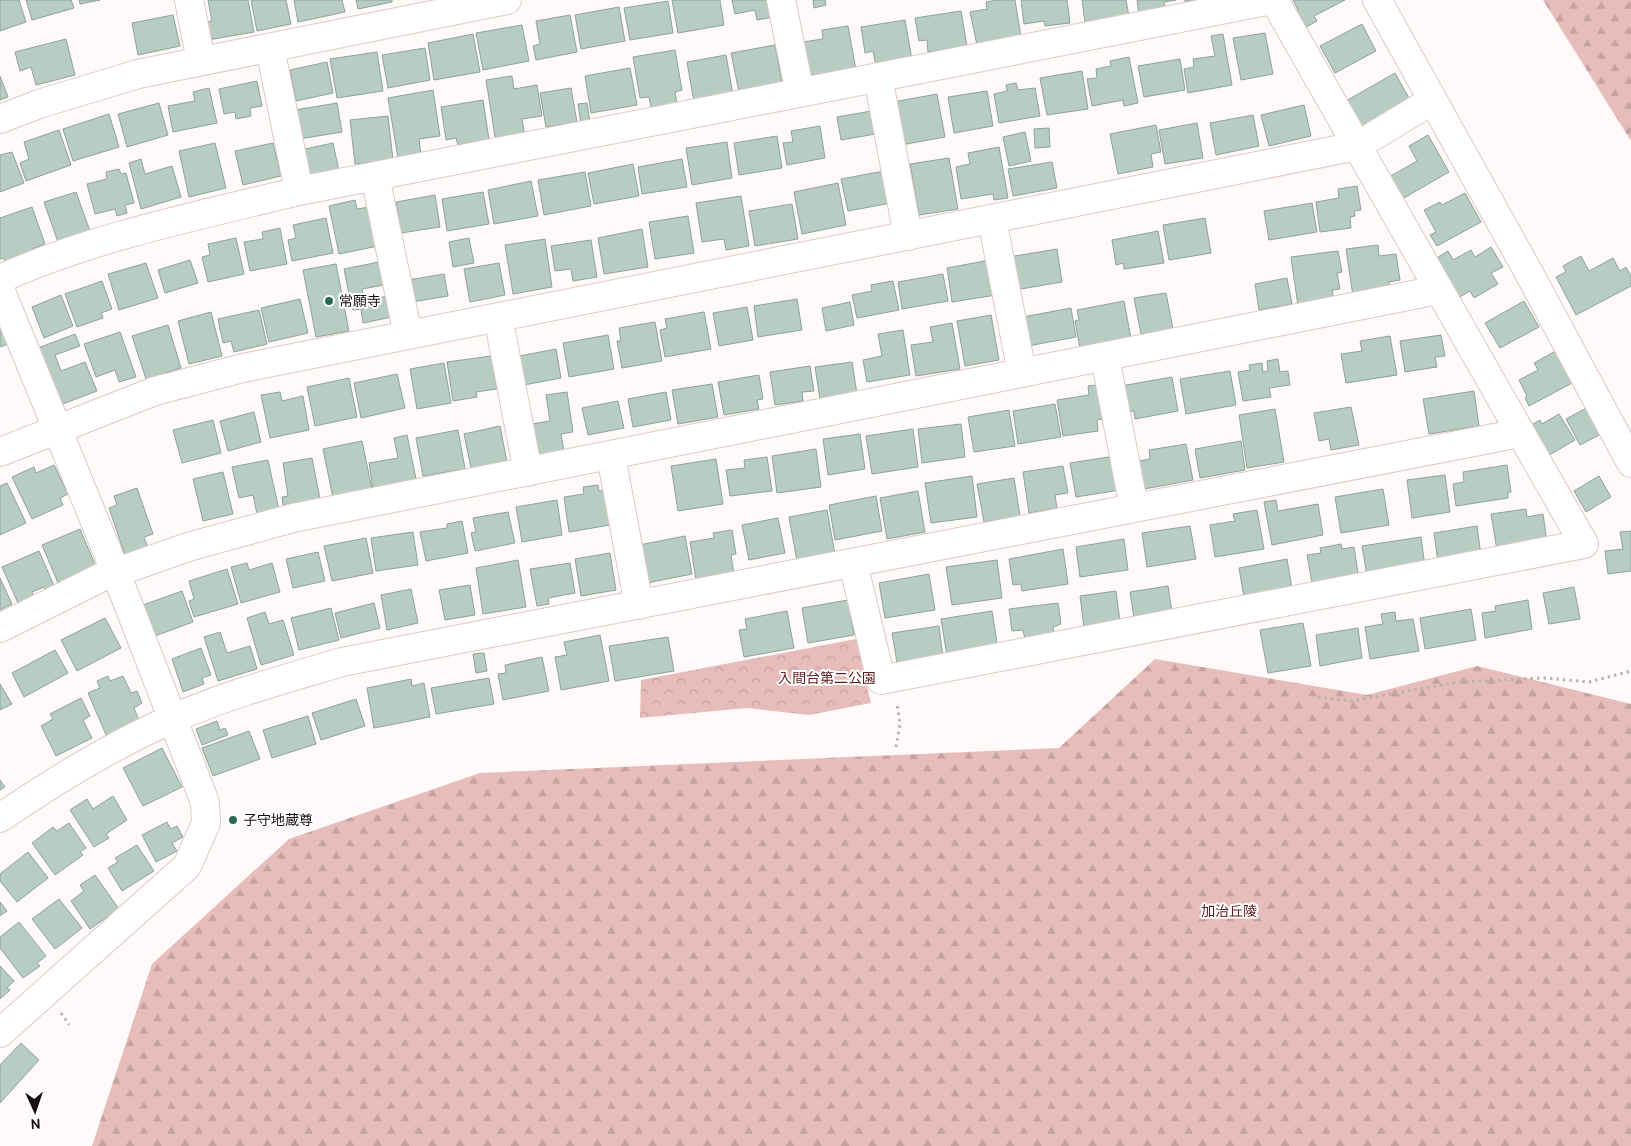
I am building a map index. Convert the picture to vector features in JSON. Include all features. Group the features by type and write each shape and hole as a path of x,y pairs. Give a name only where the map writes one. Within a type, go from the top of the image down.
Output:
{"street":[{"path":"189,0 202,61"},
{"path":"0,119 40,104 138,74 507,0"},
{"path":"781,0 800,93"},
{"path":"0,279 86,248 177,220 299,191 1273,0 1584,544 881,680 853,563"},
{"path":"1377,0 1529,273 1631,463"},
{"path":"270,48 299,191"},
{"path":"878,77 908,236"},
{"path":"0,452 155,391 242,368 1357,146 1433,100"},
{"path":"375,176 408,335"},
{"path":"992,219 1022,373"},
{"path":"0,289 116,573 205,804 206,823 187,866 1,1031"},
{"path":"0,628 100,578 188,547 293,518 1438,290"},
{"path":"498,317 528,472"},
{"path":"1105,356 1134,508"},
{"path":"0,818 61,776 172,719 265,685 342,662 1520,433"},
{"path":"611,456 639,605"}],"path":[{"path":"1318,696 1352,701 1458,682 1544,678 1589,682 1631,672"},
{"path":"894,678 900,724 896,747"}],"green space":[{"path":"1543,0 1631,0 1631,141"},
{"name":"入間台第二公園","path":"856,639 871,703 809,715 747,708 640,718 641,680"},
{"name":"加治丘陵","path":"1155,659 1367,695 1477,666 1631,704 1631,1146 92,1146 152,964 289,839 480,773 1059,748"}],"building":[{"path":"0,0 19,0 26,22 0,31"},
{"path":"26,0 71,0 74,8 32,20"},
{"path":"79,0 100,0 80,4"},
{"path":"208,0 248,0 254,32 208,40 205,22 212,21"},
{"path":"251,0 286,0 291,24 257,31"},
{"path":"294,0 342,0 345,12 298,22"},
{"path":"356,0 392,0 392,2 358,9"},
{"path":"672,0 720,0 724,25 678,33"},
{"path":"732,0 770,0 774,17 757,20 755,10 735,14"},
{"path":"813,0 825,0 826,5 814,8"},
{"path":"1015,0 1021,37 977,45 970,12 987,9 986,2"},
{"path":"1021,0 1067,0 1070,23 1045,26 1044,21 1024,24"},
{"path":"1082,0 1126,0 1129,16 1085,22"},
{"path":"1137,0 1176,0 1164,2 1165,8 1139,13"},
{"path":"1185,0 1218,0 1185,5"},
{"path":"1293,0 1345,0 1314,16 1317,21 1304,28 1295,12 1298,10"},
{"path":"668,1 673,33 630,40 624,8"},
{"path":"619,7 625,41 581,49 575,15"},
{"path":"961,11 967,46 928,52 927,40 919,41 915,18"},
{"path":"173,15 180,46 138,55 132,23"},
{"path":"570,15 577,52 536,60 533,46 540,44 536,21"},
{"path":"905,20 912,60 876,66 873,51 865,53 861,27"},
{"path":"1362,24 1376,51 1335,73 1320,46"},
{"path":"522,25 529,61 483,70 476,33"},
{"path":"848,26 856,70 809,78 803,42 823,39 822,30"},
{"path":"1265,33 1273,74 1241,80 1233,38"},
{"path":"473,34 480,72 434,80 428,43"},
{"path":"1223,34 1232,85 1188,93 1184,69 1194,67 1193,59 1215,56 1211,36"},
{"path":"66,39 75,75 36,85 31,67 20,71 15,52"},
{"path":"775,45 782,84 739,92 731,53"},
{"path":"425,48 430,80 388,88 382,55"},
{"path":"675,50 682,90 675,92 678,108 652,112 649,97 640,98 633,57"},
{"path":"377,52 383,91 337,98 330,59"},
{"path":"726,55 733,95 694,102 687,62"},
{"path":"1129,57 1138,103 1124,106 1123,100 1092,106 1087,79 1097,78 1096,69 1111,66 1110,61"},
{"path":"1180,59 1185,90 1144,97 1138,66"},
{"path":"327,62 333,93 296,101 290,70"},
{"path":"630,68 637,105 591,113 585,76"},
{"path":"1082,71 1088,109 1047,115 1040,78"},
{"path":"1395,73 1410,100 1361,127 1346,101"},
{"path":"0,76 8,97 0,100"},
{"path":"512,76 514,89 537,85 542,116 522,119 525,138 496,143 486,80"},
{"path":"257,81 262,106 250,108 251,116 236,119 235,112 224,114 219,89"},
{"path":"1016,83 1018,90 1035,88 1040,116 999,123 994,94 1007,91 1006,85"},
{"path":"209,88 217,123 173,132 168,106 195,101 193,92"},
{"path":"571,88 577,122 546,127 540,93"},
{"path":"433,90 440,136 419,139 421,155 398,158 388,98"},
{"path":"987,91 993,126 954,133 948,97"},
{"path":"937,94 945,137 901,145 893,102"},
{"path":"483,100 489,140 458,145 456,138 446,140 441,107"},
{"path":"159,103 168,135 127,147 118,114"},
{"path":"337,103 342,132 299,139 295,110"},
{"path":"587,103 590,122 581,124 578,104"},
{"path":"1304,105 1311,136 1269,146 1261,115"},
{"path":"877,110 881,133 841,140 837,117"},
{"path":"109,114 119,147 73,161 63,129"},
{"path":"1253,115 1259,146 1216,155 1210,123"},
{"path":"388,116 393,160 355,164 350,120"},
{"path":"1197,123 1203,158 1165,164 1159,130"},
{"path":"1156,125 1161,152 1151,154 1153,167 1118,174 1110,134"},
{"path":"820,126 825,158 787,165 783,143 793,142 791,131"},
{"path":"1049,128 1050,147 1035,148 1034,129"},
{"path":"59,130 71,165 26,181 20,163 29,159 24,142"},
{"path":"1025,132 1031,161 1009,166 1003,137"},
{"path":"1428,135 1449,172 1402,199 1389,177 1417,161 1409,146"},
{"path":"777,136 782,168 739,175 734,143"},
{"path":"727,142 732,178 692,185 686,148"},
{"path":"215,143 226,188 189,197 179,151"},
{"path":"273,143 281,176 243,185 235,151"},
{"path":"333,143 339,171 305,177 300,150"},
{"path":"999,147 1008,198 994,200 993,194 961,199 956,167 970,164 968,153"},
{"path":"12,152 24,183 0,192 0,155"},
{"path":"949,158 958,209 919,215 910,164"},
{"path":"141,159 145,174 172,166 181,197 141,209 129,163"},
{"path":"682,159 687,187 642,194 638,167"},
{"path":"1052,162 1057,188 1013,196 1008,169"},
{"path":"633,164 639,196 594,204 588,173"},
{"path":"119,169 121,174 126,173 134,203 125,205 127,213 117,216 115,209 95,214 87,184 107,179 106,172"},
{"path":"884,171 891,203 848,211 841,179"},
{"path":"585,172 591,206 544,215 538,180"},
{"path":"531,181 538,216 494,224 488,190"},
{"path":"838,183 846,225 802,234 794,192"},
{"path":"1357,186 1361,210 1354,211 1355,216 1350,217 1351,228 1320,232 1316,202 1339,198 1338,189"},
{"path":"76,192 91,234 59,245 44,202"},
{"path":"483,192 489,224 447,231 442,199"},
{"path":"1465,193 1481,222 1437,246 1430,235 1436,232 1424,210 1440,202 1442,205"},
{"path":"435,195 440,227 401,233 396,202"},
{"path":"741,196 749,246 726,250 724,239 702,242 696,203"},
{"path":"355,200 357,209 370,207 378,246 339,254 329,206"},
{"path":"1312,203 1317,232 1269,240 1264,211"},
{"path":"792,204 798,239 755,246 749,211"},
{"path":"32,207 45,244 32,249 33,255 6,264 4,258 0,259 0,218"},
{"path":"688,216 694,253 655,259 649,222"},
{"path":"326,218 333,253 292,261 288,240 296,238 293,225"},
{"path":"1205,218 1211,253 1169,260 1163,225"},
{"path":"280,228 287,264 250,271 244,242 263,239 262,232"},
{"path":"642,229 648,267 604,274 598,238"},
{"path":"1158,231 1164,263 1124,269 1123,263 1116,265 1112,240"},
{"path":"236,238 244,274 208,282 202,257 210,255 208,244"},
{"path":"469,238 474,263 453,267 449,242"},
{"path":"545,239 552,287 513,294 505,245"},
{"path":"591,240 597,277 573,281 571,269 555,271 551,246"},
{"path":"1378,245 1379,256 1396,254 1400,280 1389,282 1390,290 1353,296 1346,249"},
{"path":"1491,247 1503,267 1491,273 1498,284 1474,298 1470,291 1458,298 1435,259 1448,251 1453,260 1471,250 1475,257"},
{"path":"1057,249 1062,282 1015,290 1009,257"},
{"path":"1338,251 1342,272 1337,273 1340,289 1332,290 1334,301 1298,306 1291,257"},
{"path":"1581,256 1589,271 1613,258 1620,271 1626,267 1631,276 1631,286 1576,315 1556,277 1566,272 1563,266"},
{"path":"190,260 198,283 165,293 158,270"},
{"path":"990,260 996,295 952,302 947,268"},
{"path":"379,262 384,285 362,289 363,296 350,299 344,269"},
{"path":"146,263 158,298 119,310 108,274"},
{"path":"499,263 505,295 470,302 464,269"},
{"path":"336,264 349,331 316,337 303,270"},
{"path":"444,274 448,296 412,302 408,280"},
{"path":"943,274 948,301 902,309 898,282"},
{"path":"1287,278 1292,304 1259,310 1255,284"},
{"path":"102,281 112,309 101,313 103,318 77,327 65,294"},
{"path":"893,281 899,310 857,318 852,295 872,291 871,285"},
{"path":"1166,293 1173,329 1141,334 1134,298"},
{"path":"61,295 73,326 44,338 32,307"},
{"path":"388,296 392,317 363,323 361,309 353,310 352,303"},
{"path":"300,299 308,333 269,342 261,308"},
{"path":"797,299 802,330 758,337 754,306"},
{"path":"1124,301 1131,339 1080,348 1075,321 1079,320 1077,310"},
{"path":"1524,301 1539,327 1500,348 1485,323"},
{"path":"850,302 854,325 826,331 822,308"},
{"path":"747,307 753,340 719,346 713,313"},
{"path":"1071,308 1076,337 1028,346 1023,317"},
{"path":"259,310 267,344 234,352 231,341 223,343 218,319"},
{"path":"211,312 222,356 189,364 178,321"},
{"path":"704,312 711,349 665,357 660,330 667,328 665,319"},
{"path":"991,315 999,360 965,366 957,321"},
{"path":"655,322 662,361 622,368 617,341 621,341 619,328"},
{"path":"952,323 960,369 916,376 911,345 933,342 930,327"},
{"path":"168,325 181,368 146,379 132,336"},
{"path":"0,326 8,344 0,347"},
{"path":"903,330 910,375 867,382 863,360 882,356 878,334"},
{"path":"120,332 136,377 119,382 115,370 96,377 84,344"},
{"path":"75,334 80,346 55,355 61,371 85,362 97,391 60,405 38,348"},
{"path":"608,335 614,369 569,377 563,343"},
{"path":"1441,335 1445,356 1435,357 1437,367 1405,372 1400,341"},
{"path":"1390,336 1397,375 1346,383 1341,354 1362,351 1360,341"},
{"path":"556,349 561,378 524,385 519,356"},
{"path":"1559,349 1576,381 1529,406 1525,398 1527,396 1519,380 1538,370 1534,363"},
{"path":"491,356 497,389 476,392 477,397 453,401 447,362"},
{"path":"1278,359 1280,372 1288,371 1290,385 1269,388 1271,397 1243,401 1238,372 1250,370 1249,365 1262,363 1263,372 1268,371 1267,361"},
{"path":"852,362 857,394 820,399 815,367"},
{"path":"444,363 451,403 417,409 410,369"},
{"path":"810,366 814,391 802,392 803,401 775,405 770,372"},
{"path":"1230,371 1236,405 1186,414 1180,379"},
{"path":"397,374 405,408 361,418 354,383"},
{"path":"759,375 763,399 757,400 759,409 724,415 718,382"},
{"path":"1172,377 1178,411 1135,419 1134,411 1125,412 1121,386"},
{"path":"349,378 357,417 315,426 307,387"},
{"path":"712,384 718,417 678,424 672,390"},
{"path":"1097,385 1103,419 1097,420 1098,431 1063,436 1057,400 1089,395 1088,386"},
{"path":"1474,391 1479,426 1429,434 1423,399"},
{"path":"280,392 282,401 303,396 309,430 270,438 261,395"},
{"path":"567,392 573,432 561,434 564,451 537,455 532,424 550,421 546,395"},
{"path":"666,392 671,420 633,427 628,399"},
{"path":"618,401 624,428 588,435 582,408"},
{"path":"1055,404 1061,437 1018,444 1013,411"},
{"path":"1590,406 1605,432 1580,445 1566,419"},
{"path":"1351,407 1359,445 1331,450 1329,439 1319,441 1314,413"},
{"path":"1275,409 1284,462 1247,468 1239,415"},
{"path":"1009,410 1015,446 974,452 968,417"},
{"path":"254,412 261,442 228,451 220,421"},
{"path":"1559,414 1575,440 1546,457 1528,427 1540,420 1542,424"},
{"path":"213,420 221,453 182,463 173,430"},
{"path":"961,424 965,457 922,463 918,429"},
{"path":"500,426 507,462 471,468 464,434"},
{"path":"913,429 918,467 872,474 866,436"},
{"path":"458,430 465,469 423,476 416,438"},
{"path":"860,434 865,469 828,475 823,439"},
{"path":"407,435 416,479 373,488 369,463 398,458 394,438"},
{"path":"362,441 372,489 333,498 323,449"},
{"path":"1241,441 1245,470 1200,478 1195,449"},
{"path":"1186,444 1193,480 1144,489 1139,461 1150,459 1149,450"},
{"path":"816,449 821,487 777,493 772,456"},
{"path":"1115,456 1120,490 1076,497 1070,463"},
{"path":"767,457 772,491 730,496 726,470 745,468 744,460"},
{"path":"312,458 320,499 283,505 282,497 288,496 283,463"},
{"path":"716,459 723,504 678,511 671,466"},
{"path":"268,460 279,510 257,514 253,495 239,498 232,467"},
{"path":"54,465 68,494 60,498 63,505 32,519 12,477 34,467 36,473"},
{"path":"1507,465 1511,492 1508,492 1508,498 1456,506 1453,484 1464,482 1463,472"},
{"path":"1063,466 1068,493 1055,495 1057,508 1029,513 1023,472"},
{"path":"223,472 233,514 203,521 193,479"},
{"path":"1445,475 1450,512 1412,518 1407,480"},
{"path":"972,476 977,517 931,523 925,483"},
{"path":"1599,476 1611,497 1586,512 1574,491"},
{"path":"1014,478 1020,516 984,522 977,484"},
{"path":"7,483 26,523 0,535 0,486"},
{"path":"598,485 599,491 608,490 612,515 608,516 610,525 569,532 564,497 584,494 583,487"},
{"path":"137,488 153,534 144,537 148,548 125,555 109,508 117,505 114,496"},
{"path":"1383,489 1389,525 1341,533 1335,497"},
{"path":"918,491 925,532 887,539 880,498"},
{"path":"876,496 882,531 835,540 829,505"},
{"path":"557,500 562,535 522,542 516,507"},
{"path":"1276,500 1278,511 1318,504 1323,535 1272,545 1264,502"},
{"path":"1526,509 1527,517 1543,514 1547,542 1497,550 1491,514"},
{"path":"827,510 835,554 797,561 789,517"},
{"path":"1257,510 1264,549 1215,557 1210,525 1235,521 1233,514"},
{"path":"508,512 515,543 475,551 471,533 476,532 473,518"},
{"path":"778,518 785,553 749,560 742,525"},
{"path":"462,521 468,553 426,561 420,532 447,528 447,524"},
{"path":"1190,526 1196,559 1147,567 1142,533"},
{"path":"1477,526 1481,556 1438,562 1434,533"},
{"path":"80,529 96,567 58,583 42,545"},
{"path":"732,530 736,554 731,555 734,574 696,580 690,542 714,538 713,533"},
{"path":"1631,531 1631,571 1608,574 1605,551 1623,549 1620,532"},
{"path":"413,532 418,565 376,571 371,538"},
{"path":"685,536 692,574 647,583 639,545"},
{"path":"1421,537 1425,567 1367,576 1362,546"},
{"path":"366,538 373,573 332,581 324,546"},
{"path":"1124,539 1128,570 1080,577 1076,547"},
{"path":"1341,544 1342,549 1354,547 1359,580 1313,588 1307,555 1321,553 1320,548"},
{"path":"1063,549 1068,584 1022,591 1021,584 1013,585 1009,559"},
{"path":"39,551 55,588 46,592 44,587 32,592 34,597 18,603 2,567"},
{"path":"318,552 325,581 293,588 286,559"},
{"path":"610,553 616,590 581,596 575,559"},
{"path":"1287,559 1293,594 1245,603 1239,568"},
{"path":"518,560 526,607 483,614 476,568"},
{"path":"997,560 1002,598 952,605 946,567"},
{"path":"247,563 249,570 272,563 280,592 241,603 231,567"},
{"path":"570,563 575,593 548,598 549,604 537,606 530,569"},
{"path":"227,569 238,604 194,617 189,601 194,599 189,581"},
{"path":"929,574 935,610 885,618 879,583"},
{"path":"0,578 12,604 0,610"},
{"path":"470,585 475,615 445,620 439,590"},
{"path":"1168,586 1172,612 1134,618 1130,592"},
{"path":"1574,587 1580,619 1549,624 1543,593"},
{"path":"411,589 418,623 387,630 381,595"},
{"path":"182,591 193,622 155,636 143,605"},
{"path":"1116,591 1120,622 1084,627 1080,596"},
{"path":"848,600 854,635 808,643 802,608"},
{"path":"1528,600 1532,629 1485,638 1482,613 1496,611 1495,606"},
{"path":"374,603 380,628 341,638 335,613"},
{"path":"1058,603 1061,624 1053,627 1054,635 1025,639 1023,630 1012,631 1009,609"},
{"path":"331,608 339,640 299,650 291,618"},
{"path":"1471,609 1476,640 1425,649 1420,618"},
{"path":"787,611 794,648 744,657 739,630 747,629 745,619"},
{"path":"992,611 998,649 947,656 941,619"},
{"path":"265,612 269,624 283,620 294,655 261,665 247,618"},
{"path":"1395,612 1396,621 1413,619 1419,651 1370,659 1365,627 1383,624 1381,614"},
{"path":"105,618 121,648 77,671 61,640"},
{"path":"1303,623 1311,666 1268,673 1260,630"},
{"path":"939,626 943,657 897,663 892,633"},
{"path":"1358,628 1362,658 1320,666 1316,635"},
{"path":"220,632 227,653 250,646 257,669 218,681 204,637"},
{"path":"600,635 609,681 561,690 555,657 567,655 564,642"},
{"path":"668,637 674,671 615,681 609,646"},
{"path":"201,648 211,675 202,678 204,684 183,692 172,659"},
{"path":"55,650 68,673 24,697 12,673"},
{"path":"484,653 487,671 476,673 473,654"},
{"path":"542,657 549,691 503,700 498,674 506,673 505,665"},
{"path":"108,676 110,681 123,676 131,693 137,691 142,703 134,708 140,723 107,737 88,693 100,688 97,681"},
{"path":"489,678 494,704 436,714 431,688"},
{"path":"411,679 412,686 424,683 430,717 374,728 367,688"},
{"path":"0,684 12,704 0,710"},
{"path":"81,698 90,716 83,720 92,738 56,756 41,726 53,719 50,714"},
{"path":"356,699 365,726 321,740 312,713"},
{"path":"308,716 316,744 272,758 263,730"},
{"path":"217,721 220,730 225,728 228,735 202,745 196,729"},
{"path":"249,731 260,759 213,776 202,748"},
{"path":"162,748 182,787 143,806 123,768"},
{"path":"0,780 5,787 0,790"},
{"path":"113,796 127,820 106,834 109,838 94,847 70,810 87,799 93,809"},
{"path":"167,822 171,829 177,826 183,837 172,843 177,851 156,862 142,835"},
{"path":"69,823 86,848 80,852 83,855 55,875 32,843 53,827 57,831"},
{"path":"137,845 154,871 122,891 108,868 118,862 115,858"},
{"path":"28,852 48,878 17,902 0,881 0,874"},
{"path":"95,875 119,909 90,929 71,901 84,891 80,885"},
{"path":"59,899 82,928 55,949 32,919"},
{"path":"0,902 7,911 0,916"},
{"path":"19,922 46,956 37,963 40,966 23,978 0,948 0,937"},
{"path":"0,966 14,981 7,988 10,990 0,999"},
{"path":"21,1043 39,1060 0,1103 0,1065"}],"place":[{"name":"常願寺","path":"329,301"},
{"name":"子守地蔵尊","path":"233,820"}]}
